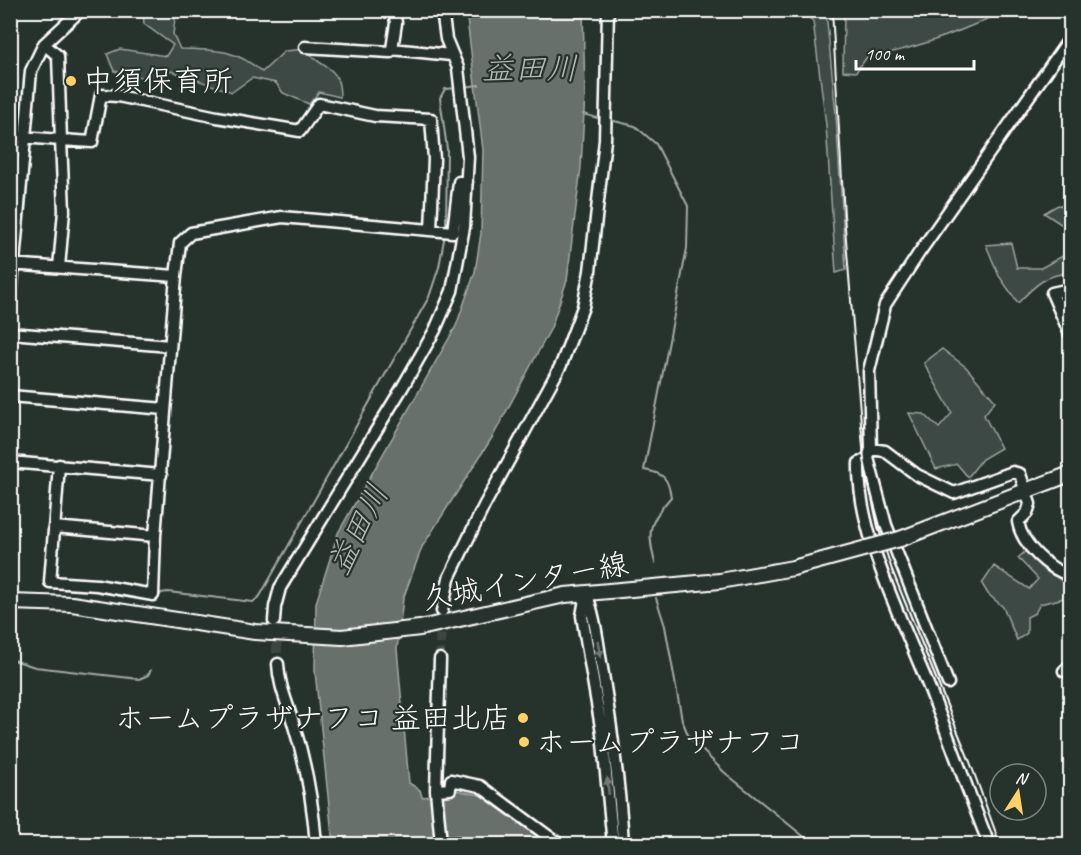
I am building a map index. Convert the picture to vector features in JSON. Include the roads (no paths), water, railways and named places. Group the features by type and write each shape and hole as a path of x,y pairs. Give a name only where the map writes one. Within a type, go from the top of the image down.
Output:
{"main road":[{"name":"久城インター線","path":"10,602 72,604 299,636 342,637 420,628 544,599 720,581 794,568 932,529 1027,489 1071,474"}],"street":[{"path":"10,307 30,71 44,44 81,10"},
{"path":"392,49 396,23 394,10"},
{"path":"274,621 280,588 435,330 448,300 460,258 468,157 458,68 451,55 442,10"},
{"path":"442,611 450,578 483,506 561,365 583,307 590,271 605,140 608,10"},
{"path":"948,683 886,525 869,454 869,371 885,305 912,262 1071,38"},
{"path":"44,44 57,56 64,211 60,267"},
{"path":"305,47 390,52 392,49 451,55"},
{"path":"10,136 92,142 101,95 300,131 319,104 375,116 431,119 434,159 431,230"},
{"path":"59,465 50,582 97,585 153,596 155,536 180,243 191,233 282,217 453,232 459,182 467,182"},
{"path":"12,264 176,276"},
{"path":"1071,289 1052,293 1071,334"},
{"path":"10,333 170,346"},
{"path":"10,396 165,409"},
{"path":"989,844 922,669 895,610 858,478 859,463 869,454 885,452 927,481 954,493 1013,472 1020,474 1027,489 1030,508 1018,522 1019,526 1027,541 1044,562 1071,575"},
{"path":"10,462 161,474"},
{"path":"54,527 155,536"},
{"path":"586,593 582,616 602,733 613,844"},
{"path":"586,593 593,614 614,738 621,791 623,844"},
{"path":"440,659 436,790 441,844"},
{"path":"278,664 279,681 294,726 310,794 316,844"},
{"path":"436,790 450,789 451,780 480,786 559,844"}],"water":[{"name":"益田川","path":"466,11 583,11 585,93 581,167 567,280 551,328 493,436 422,547 403,599 397,649 409,783 420,790 422,797 455,793 456,790 480,795 548,844 495,844 480,838 460,839 459,835 430,839 421,844 333,844 315,671 316,603 338,533 456,326 475,272 481,233 483,150"}],"waterway":[{"path":"463,87 479,85"},
{"path":"446,228 447,149 440,98 445,89 458,88"},
{"path":"583,114 601,119"},
{"path":"610,120 635,126 656,144 688,206 687,248 644,470 664,477 671,497 651,528 655,563"},
{"path":"157,601 161,593 168,592 253,602 260,596 429,297 439,267 445,234"},
{"path":"656,598 665,626 682,720 689,737 724,772 813,844"},
{"path":"10,659 35,667 139,679 148,675 151,670"}],"tunnel":[{"path":"440,659 441,618"},
{"path":"275,628 278,664"}],"railway":[{"path":"832,10 844,215 864,460 878,527 892,570 970,762 1000,844"}],"place":[{"name":"中須保育所","path":"71,81"},
{"name":"ホームプラザナフコ 益田北店","path":"523,718"},
{"name":"ホームプラザナフコ","path":"524,742"}]}
